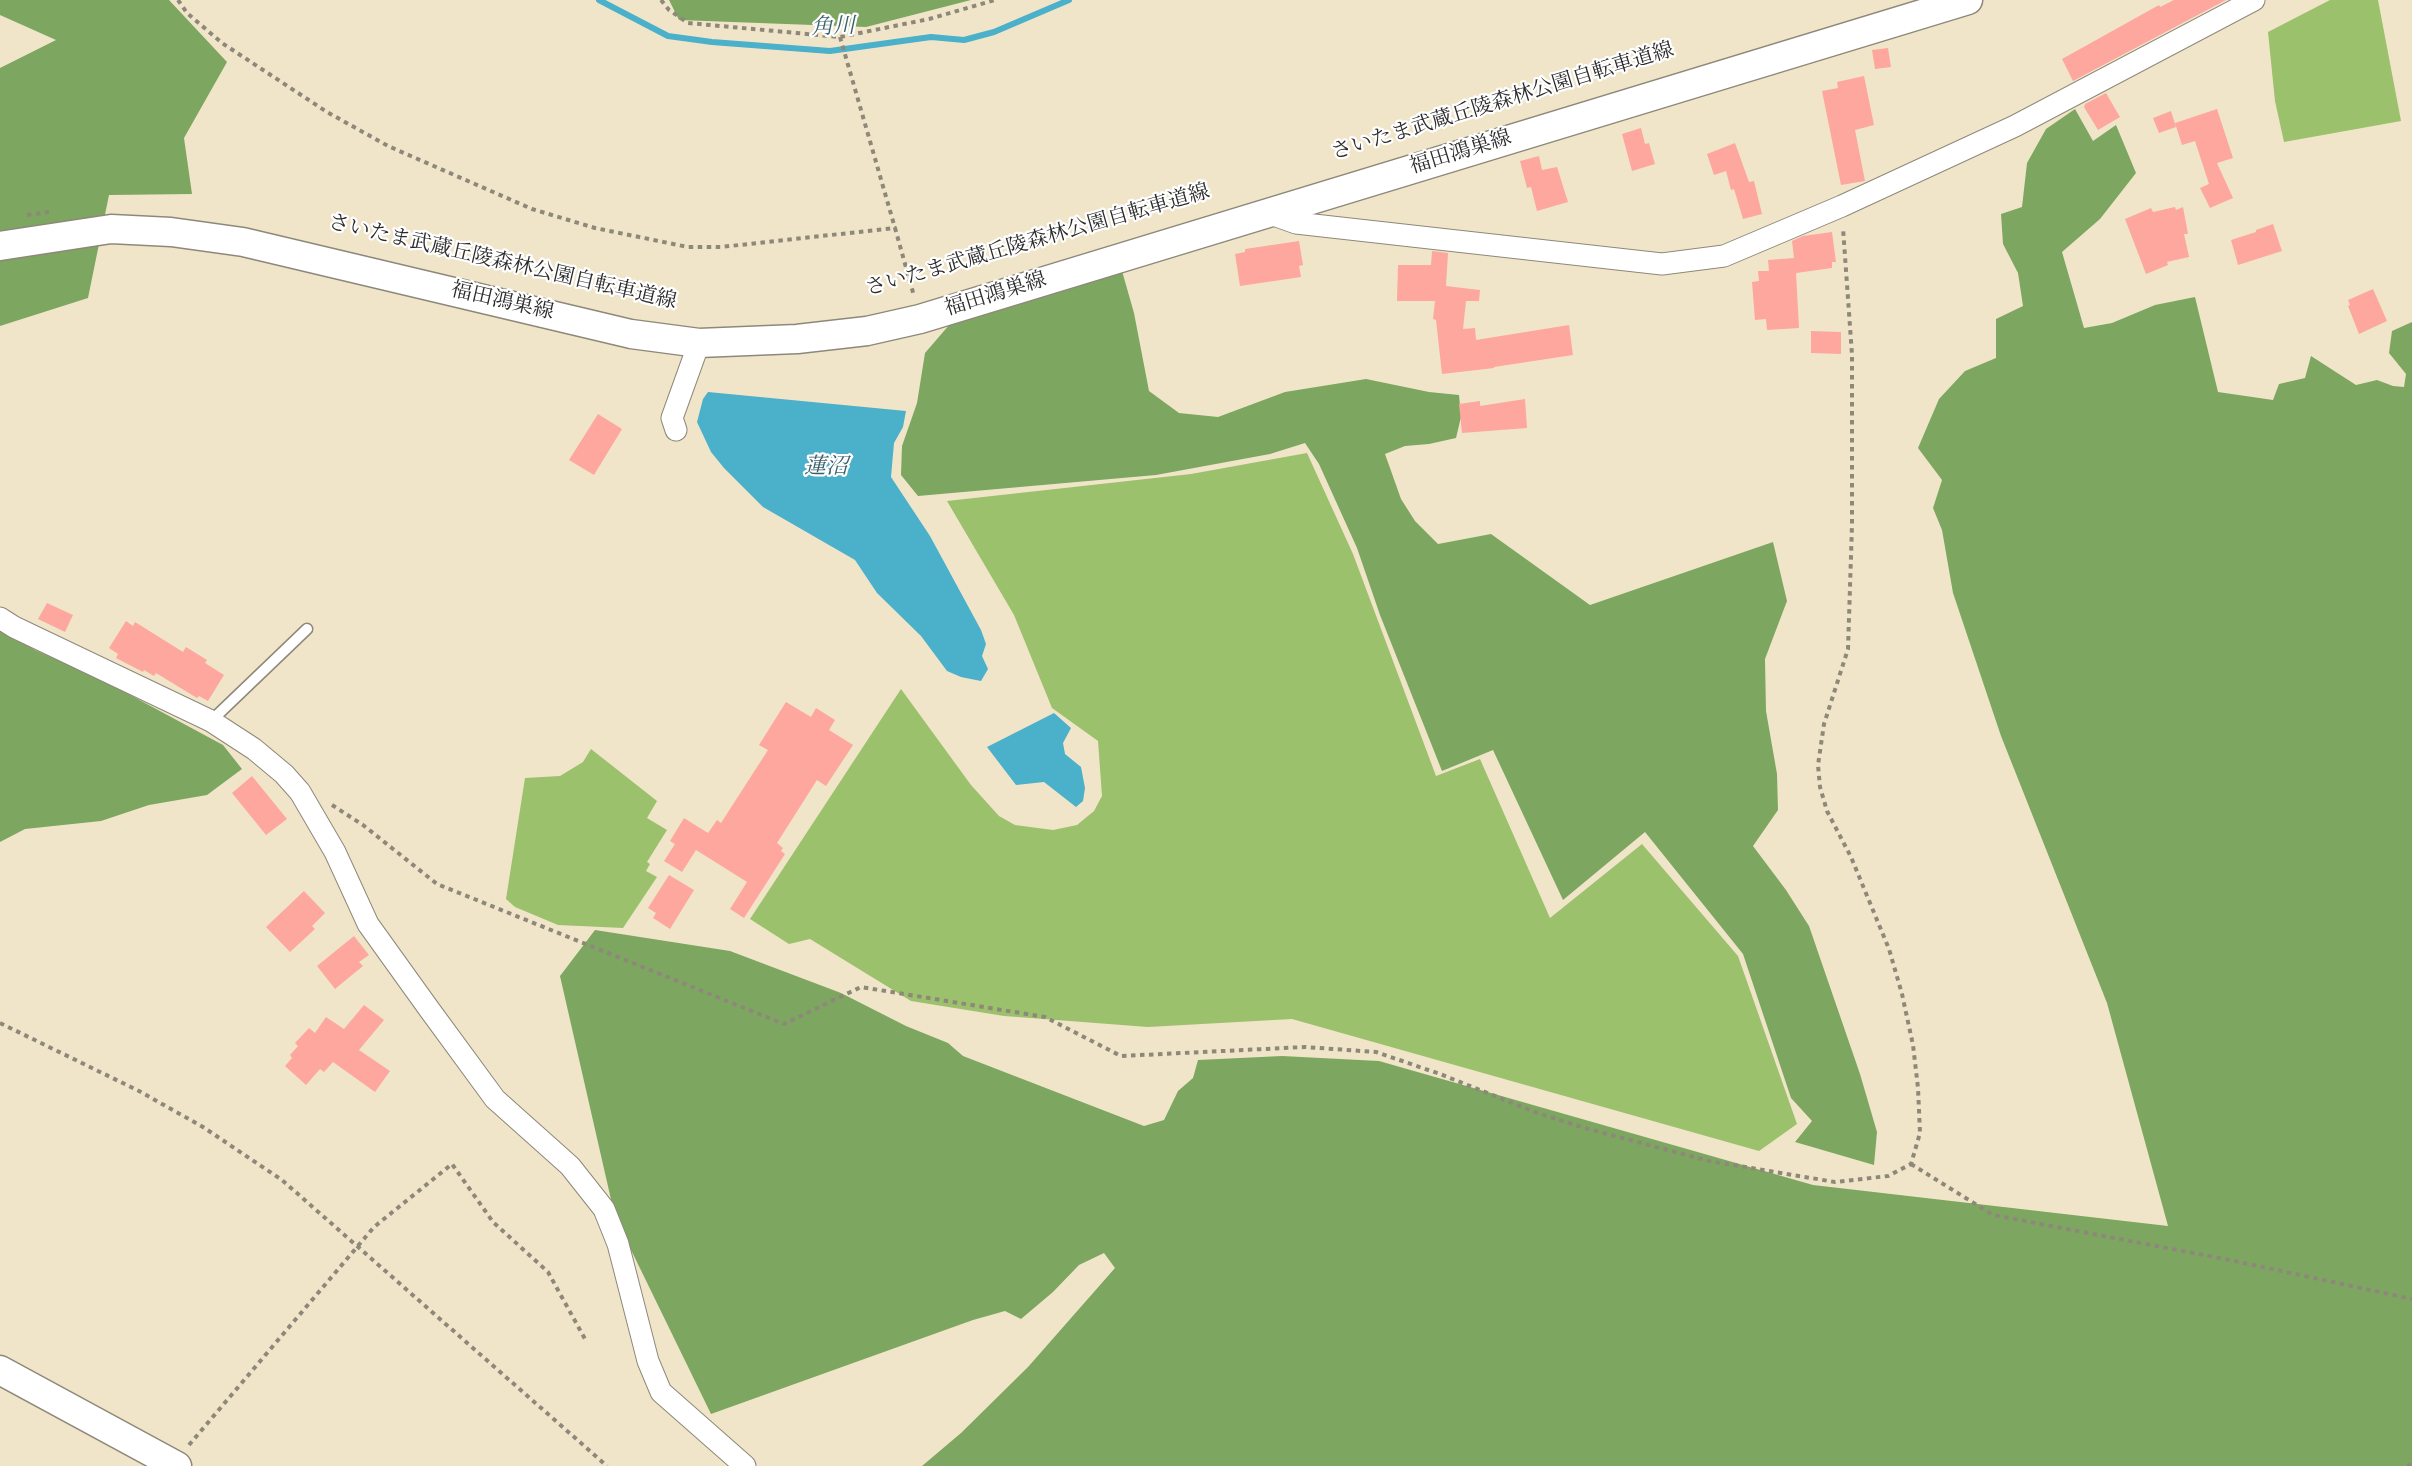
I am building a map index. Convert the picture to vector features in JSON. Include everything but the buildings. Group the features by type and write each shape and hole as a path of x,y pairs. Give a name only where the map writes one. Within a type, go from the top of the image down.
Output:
{"main road":[{"name":"福田鴻巣線","path":"0,246 111,229 171,232 243,242 631,334 699,343 798,339 867,331 920,319 1968,0"},
{"path":"0,1370 175,1465"}],"street":[{"path":"1268,213 1296,223 1662,264 1724,256 1842,206 2015,126 2254,0"},
{"path":"676,430 672,418 699,343"},
{"path":"0,618 14,627 211,721 254,748 284,774 300,792 335,852 368,924 429,1009 495,1099 570,1166 604,1209 618,1244 648,1361 661,1392 745,1466"}],"lane":[{"path":"211,721 307,629"}],"path":[{"path":"178,0 187,13 222,43 327,112 388,146 532,209 595,228 688,247 721,248 895,228 840,37"},
{"path":"661,0 669,10 688,23 840,37 929,19 995,0"},
{"path":"300,792 322,798 363,825 437,884 784,1024 861,987 1045,1017 1121,1056 1305,1047 1376,1052 1440,1074 1534,1112 1709,1161 1835,1182 1888,1176 1911,1164 1920,1133 1913,1045 1889,949 1866,892 1827,811 1820,787 1818,765 1824,724 1848,649 1852,525 1852,355 1842,206"},
{"path":"20,217 51,212"},
{"name":"さいたま武蔵丘陵森林公園自転車道線","path":"895,228 915,298 903,301"},
{"path":"0,1023 139,1091 203,1127 282,1180 607,1466"},
{"path":"175,1465 374,1227 452,1164 493,1222 548,1272 585,1339"},
{"path":"1911,1164 1993,1215 2240,1262 2412,1299"},
{"path":"2407,1466 2412,1464"}],"green space":[{"path":"0,0 169,0 227,62 184,138 192,194 109,195 88,298 0,326 0,68 56,40 0,15"},
{"path":"669,0 971,0 866,27 679,20"},
{"path":"2330,0 2378,0 2401,121 2284,142 2275,101 2268,32"},
{"path":"2075,109 2093,141 2116,125 2136,173 2100,219 2062,252 2084,328 2112,323 2155,305 2195,297 2218,392 2273,400 2279,384 2305,378 2311,356 2356,385 2377,380 2404,387 2406,374 2389,353 2392,331 2412,322 2412,1466 922,1466 961,1433 1028,1367 1115,1268 1104,1253 1079,1265 1053,1292 1021,1319 1005,1311 973,1320 711,1414 615,1217 560,976 595,930 730,951 841,993 906,1026 948,1043 963,1056 1144,1126 1164,1120 1178,1091 1193,1078 1198,1060 1282,1056 1379,1061 1813,1185 2168,1226 2107,1003 2001,736 1953,593 1942,530 1933,508 1942,480 1918,448 1939,399 1965,371 1996,358 1996,319 2023,306 2018,273 2003,244 2001,214 2022,207 2027,163 2046,129"},
{"path":"1122,271 1134,313 1149,391 1179,413 1218,417 1285,392 1366,379 1429,392 1459,395 1461,417 1456,438 1405,446 1385,454 1401,499 1415,521 1438,544 1491,534 1590,605 1773,542 1787,601 1765,659 1766,711 1777,774 1778,810 1753,846 1786,890 1809,926 1860,1074 1877,1132 1874,1165 1795,1142 1812,1121 1791,1098 1743,954 1645,832 1563,900 1493,750 1442,771 1380,615 1357,548 1319,464 1305,443 1270,454 1156,475 918,496 901,475 902,446 917,403 925,353 950,324"},
{"path":"1307,453 1353,554 1436,776 1480,759 1550,918 1642,844 1738,956 1797,1124 1759,1151 1292,1019 1148,1027 1004,1016 911,1001 810,939 789,944 750,919 901,689 971,785 999,816 1015,825 1053,830 1077,825 1094,811 1102,796 1098,741 1052,708 1014,615 947,501 1191,474"},
{"path":"0,627 35,650 95,676 223,745 242,769 207,795 149,805 101,821 25,829 0,842"},
{"path":"591,749 657,801 647,818 667,830 647,862 650,864 646,871 657,877 623,928 558,925 515,907 506,899 525,778 560,776 583,762"}],"water":[{"name":"蓮沼","path":"708,392 906,411 903,427 894,443 891,477 930,536 981,630 986,644 982,656 988,669 981,681 961,677 947,671 921,636 877,593 855,560 763,507 724,468 711,452 697,422 703,399"},
{"path":"1054,713 1071,728 1063,743 1065,754 1081,767 1085,788 1083,801 1076,807 1044,782 1016,785 987,747"}],"waterway":[{"name":"角川","path":"599,0 668,36 712,42 830,51 931,37 964,40 994,32 1069,0"}]}
